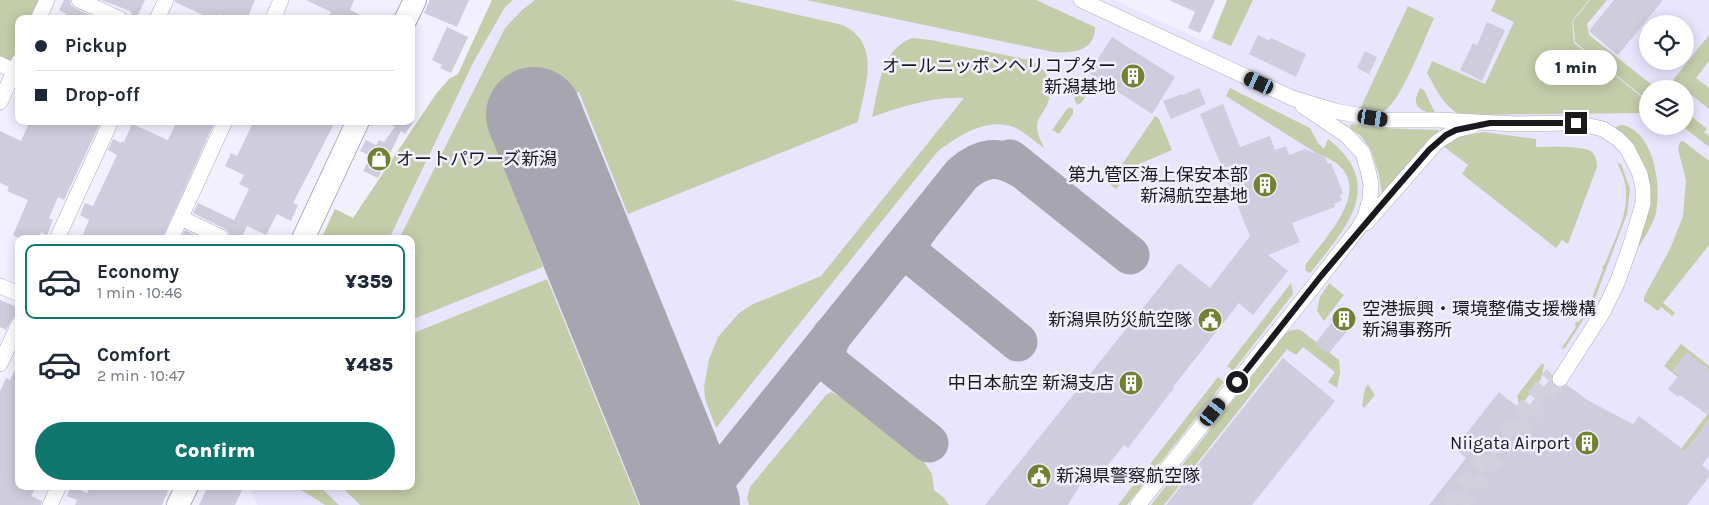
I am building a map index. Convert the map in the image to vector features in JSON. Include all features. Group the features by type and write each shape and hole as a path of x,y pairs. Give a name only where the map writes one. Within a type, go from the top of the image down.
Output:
{"highway":[{"path":"408,15 415,0"},
{"path":"305,235 352,125"},
{"path":"178,505 185,490"}],"street":[{"path":"40,15 47,0"},
{"path":"78,0 111,15"},
{"path":"159,15 166,0"},
{"path":"275,15 281,0"},
{"path":"1081,0 1292,98 1335,111 1384,120 1439,120 1516,124 1576,123 1603,129 1618,139 1627,148 1640,174 1643,188 1643,204 1638,226 1617,283 1603,312 1556,377"},
{"path":"0,64 15,66"},
{"path":"0,102 15,68"},
{"path":"1138,505 1321,276 1358,229 1365,217 1370,199 1371,184 1362,152 1346,134 1292,98"},
{"path":"1321,276 1437,142 1456,130 1490,123"},
{"path":"59,235 109,125"},
{"path":"174,235 224,125"},
{"path":"181,218 217,235"},
{"path":"0,286 15,292"},
{"path":"0,364 15,332"},
{"path":"50,505 57,490"}],"shaded area":[{"name":"Niigata Airport","path":"492,0 1114,0 1208,43 1227,0 1709,0 1709,505 257,505 251,490 415,490 415,235 323,235 335,209 353,218 436,94 449,79 458,74"}],"green space":[{"path":"0,0 47,0 40,15 15,15 15,62 0,64"},
{"path":"492,0 513,0 505,7 474,61 391,235 323,235 335,209 353,218 436,94 449,79 458,74"},
{"path":"535,0 732,0 843,25 855,34 863,44 867,56 868,68 858,122 628,214 579,92 490,130 543,267 415,318 415,235 401,235 505,28 522,10"},
{"path":"806,0 1036,0 1095,27 1094,35 1087,46 1075,51 1053,52"},
{"path":"1227,0 1253,0 1231,46 1212,38"},
{"path":"1496,0 1589,0 1572,21 1574,43 1639,95 1639,113 1461,115 1454,111 1441,97 1427,73 1432,61 1485,84 1514,22 1491,11"},
{"path":"1590,0 1607,0 1587,24 1589,35 1646,80 1639,80 1639,94 1575,42 1573,21"},
{"path":"1408,6 1434,18 1412,69 1397,97 1389,107 1381,112 1360,109"},
{"path":"1709,35 1709,61 1696,78 1709,88 1709,109 1694,97 1694,80 1673,80 1681,70 1694,70 1694,54"},
{"path":"912,38 931,40 1029,60 1041,67 1050,84 1047,105 1037,123 1038,135 1044,148 1016,128 995,124 975,129 938,151 716,428 705,399 704,387 709,359 718,337 738,314 751,305 821,276 964,98 929,100 872,117 879,82 887,61 893,51"},
{"path":"1089,76 1096,81 1081,103 1077,105 1074,98"},
{"path":"1230,88 1310,128 1318,143 1324,149 1328,139 1346,156 1355,173 1358,190 1355,206 1337,239 1309,273 1305,270 1306,264 1339,220 1346,204 1350,189 1347,176 1336,163 1316,153 1226,96"},
{"path":"1420,88 1424,90 1435,115 1417,106 1416,99"},
{"path":"1070,107 1073,109 1073,114 1059,134 1052,130 1067,109"},
{"path":"1155,116 1159,119 1172,150 1137,165 1116,189 1109,184"},
{"path":"1694,118 1707,129 1704,132 1709,136 1709,147 1694,135"},
{"path":"1350,125 1382,128 1439,130 1382,194 1379,175 1371,150 1361,136 1351,129"},
{"path":"1621,125 1632,129 1641,137 1648,148 1653,161 1658,189 1658,202 1654,219 1634,254 1647,205 1616,127"},
{"path":"1483,132 1536,139 1536,147 1573,147 1592,152 1596,159 1597,167 1568,244 1562,240 1556,248 1462,174 1468,165 1443,146 1455,138"},
{"path":"1683,141 1709,161 1709,245 1663,303 1675,313 1672,316 1661,307 1658,311 1644,301 1644,297 1671,247 1683,216 1686,180 1678,149 1680,142"},
{"path":"1617,163 1621,164 1630,189 1627,214 1592,306 1565,348 1561,349 1576,327 1576,322 1579,322 1589,306 1603,269 1602,267 1605,264 1624,214 1626,189"},
{"path":"547,279 639,505 360,505 345,490 415,490 415,332"},
{"path":"1291,283 1293,294 1233,371 1227,366"},
{"path":"1329,283 1344,295 1324,321 1317,311 1320,297"},
{"path":"1298,329 1339,360 1340,372 1337,388 1328,382 1335,372 1303,347 1296,355 1287,349 1164,505 1151,505 1285,334"},
{"path":"1681,344 1709,366 1709,370 1687,353 1673,370 1702,393 1700,395 1664,366"},
{"path":"1542,363 1544,365 1541,379 1520,407 1517,396"},
{"path":"1218,377 1224,382 1127,505 1118,505"},
{"path":"1368,384 1375,395 1364,408 1362,406 1365,388"},
{"path":"831,392 839,396 924,462 932,474 934,490 949,505 749,505 747,498 750,487 826,395"},
{"path":"1709,412 1709,420 1685,451 1681,449"},
{"path":"301,490 323,490 339,505 325,505"}],"building":[{"path":"64,0 70,0 71,5 89,15 66,15 59,10"},
{"path":"101,0 145,0 138,15 132,15 130,11"},
{"path":"175,0 255,0 249,15 203,15 175,2"},
{"path":"306,0 354,0 350,10 361,15 330,15 331,12"},
{"path":"430,0 469,0 457,27 424,13"},
{"path":"1169,0 1215,0 1200,33 1188,28 1195,12"},
{"path":"1614,0 1663,0 1651,15 1639,15 1639,29 1618,55 1589,31"},
{"path":"1487,22 1505,30 1482,81 1460,70 1473,43 1477,45"},
{"path":"447,27 468,37 451,73 440,68 442,65 432,60"},
{"path":"1258,35 1270,41 1271,38 1306,54 1296,77 1249,54"},
{"name":"オールニッポンヘリコプター 新潟基地","path":"1112,37 1175,77 1152,114 1089,73"},
{"path":"1365,51 1377,57 1369,74 1357,68"},
{"path":"1199,88 1206,104 1171,119 1163,101"},
{"path":"1223,104 1240,147 1270,136 1275,150 1286,146 1289,155 1305,149 1325,157 1328,164 1331,163 1343,193 1340,195 1342,200 1334,204 1335,207 1292,223 1300,242 1268,255 1288,271 1253,315 1239,303 1128,448 1124,445 1091,486 1083,480 1068,505 985,505 1179,263 1210,288 1250,236 1200,114"},
{"path":"28,125 99,125 64,200 58,197 49,218 53,220 47,235 41,232 40,235 13,235 28,200 7,191 9,187 0,183 0,131 21,141"},
{"path":"132,125 134,125 168,140 175,125 213,125 164,235 83,235 89,220 80,215 85,203 93,206 117,155 108,150 113,139 121,143 122,141 124,142"},
{"path":"252,125 333,125 293,203 298,205 291,221 277,214 266,235 247,226 243,235 229,235 225,229 193,213 198,203 234,220 249,189 239,184 244,175 225,166 231,153 237,156"},
{"path":"392,125 411,125 405,134 401,131 378,178 363,171 371,156 360,151 366,140 376,145 379,140 384,142 395,127"},
{"path":"185,230 195,235 183,235"},
{"path":"0,300 15,306 15,316 6,330 0,327"},
{"path":"1341,306 1358,318 1328,354 1315,344 1332,322 1330,320"},
{"path":"1687,352 1709,370 1709,416 1680,395 1678,397 1668,389 1679,375 1673,370"},
{"path":"1283,358 1335,401 1252,505 1166,505"},
{"path":"15,370 15,490 34,490 31,496 42,501 41,505 0,505 0,391 6,378 10,380"},
{"name":"Niigata Airport","path":"1551,378 1555,387 1560,388 1567,385 1589,401 1633,424 1639,416 1685,451 1709,420 1709,456 1702,465 1709,471 1709,477 1687,505 1429,505 1466,458 1455,448 1499,392 1524,412"},
{"path":"69,490 80,490 87,493 89,490 168,491 162,505 75,505 77,500 67,496"},
{"path":"206,490 242,490 235,505 199,505"}],"taxiway":[{"path":"1010,159 1130,255"},
{"path":"702,505 708,490 962,174 976,164 990,160 1004,161 1020,168"},
{"path":"918,229 911,243 914,257 1018,342"},
{"path":"832,335 826,351 830,364 929,443"}],"runway":[{"path":"534,115 692,505"}],"tunnel":[{"path":"1447,505 1552,374"},
{"path":"1461,505 1558,383"}],"place":[{"name":"オールニッポンヘリコプター 新潟基地","path":"1133,76"},
{"name":"オートパワーズ新潟","path":"379,159"},
{"name":"第九管区海上保安本部 新潟航空基地","path":"1265,185"},
{"name":"空港振興・環境整備支援機構 新潟事務所","path":"1344,319"},
{"name":"新潟県防災航空隊","path":"1210,320"},
{"name":"中日本航空 新潟支店","path":"1131,383"},
{"name":"Niigata Airport","path":"1587,443"},
{"name":"新潟県警察航空隊","path":"1039,476"}],"route":[{"path":"1237,382 1321,276 1429,150 1446,135 1456,130 1490,123 1576,123"}]}
